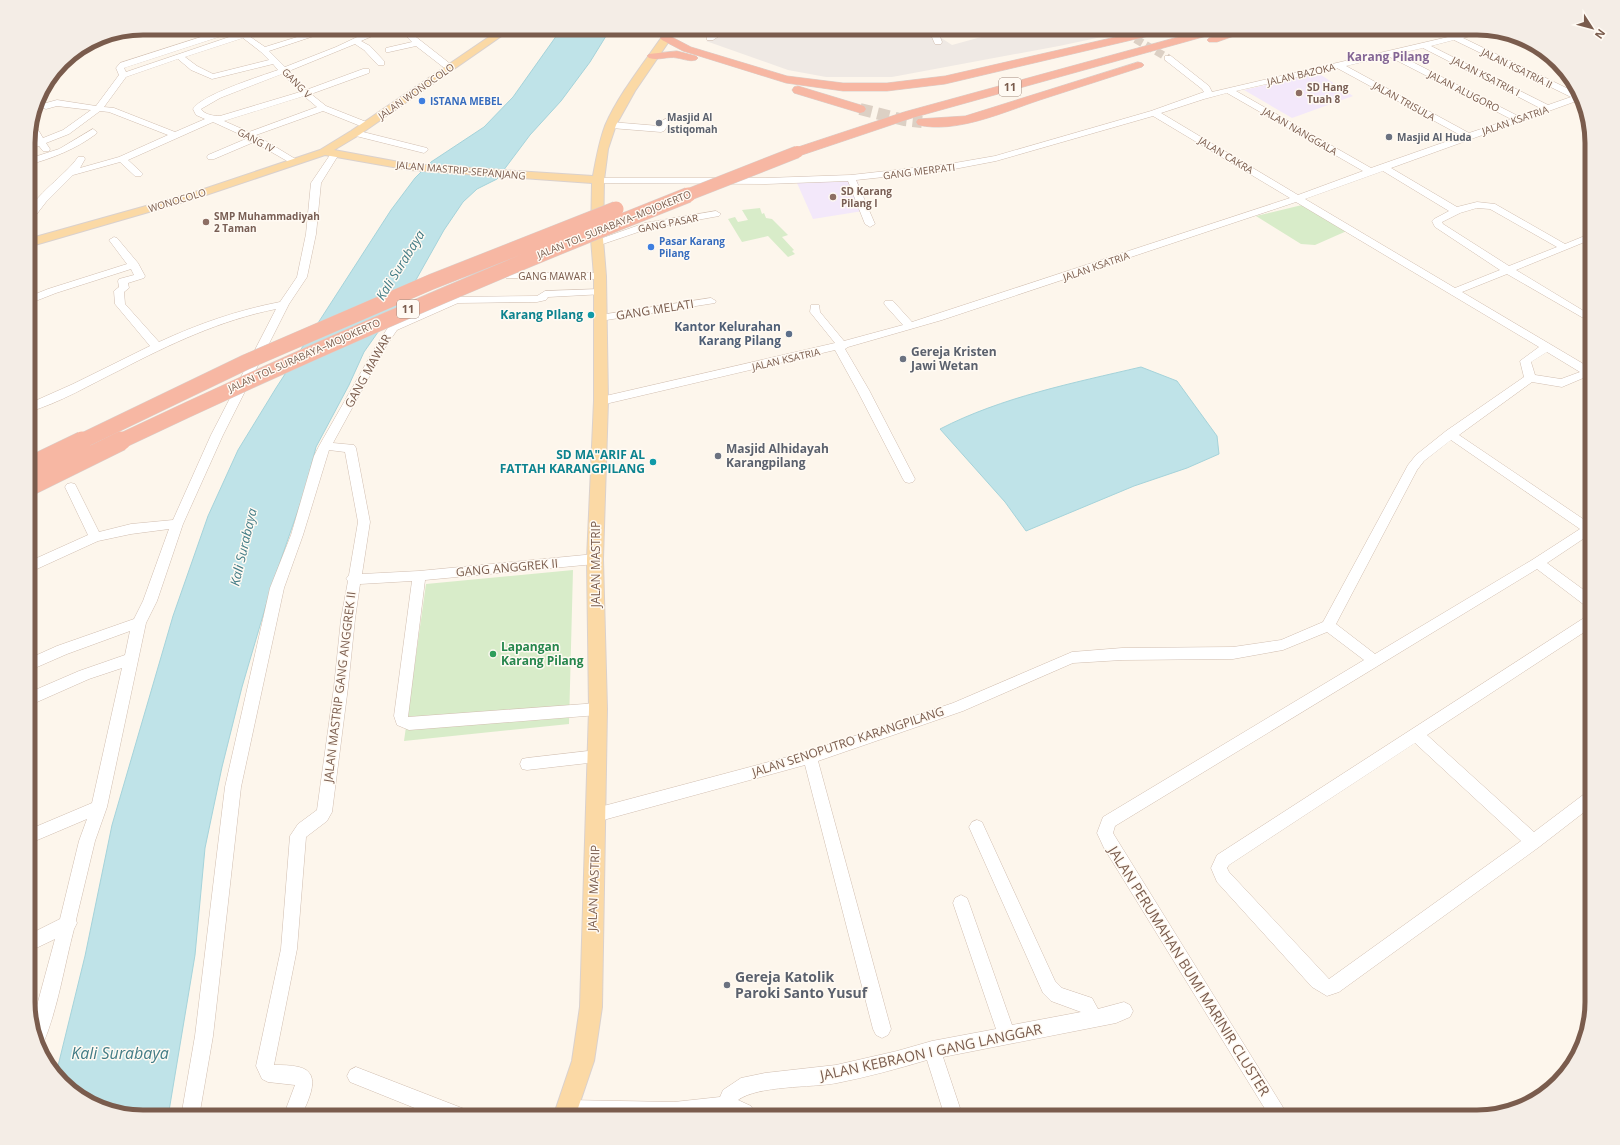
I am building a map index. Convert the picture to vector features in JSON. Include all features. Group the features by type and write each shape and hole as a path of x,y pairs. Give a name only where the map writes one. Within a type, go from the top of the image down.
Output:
{"highway":[{"path":"666,38 687,49 786,79 843,87 887,87 945,80 1140,35"},
{"name":"JALAN TOL SURABAYA–MOJOKERTO","path":"35,464 246,362 431,282 636,201 791,149 900,110 1174,35"},
{"name":"JALAN TOL SURABAYA–MOJOKERTO","path":"35,484 253,377 433,298 650,209 791,149 908,115 1199,35"},
{"path":"922,122 937,123 966,120 1226,35"},
{"path":"653,56 670,54 681,55 860,109"}],"main road":[{"name":"JALAN WONOCOLO","path":"329,153 366,125 498,35"},
{"name":"JALAN MASTRIP","path":"566,1110 583,1061 590,1007 598,709 595,560 601,401 598,180 605,143 611,125 630,91 668,35"},
{"name":"JALAN MASTRIP-SEPANJANG","path":"329,153 410,167 598,180"},
{"name":"WONOCOLO","path":"35,241 192,196 294,162 329,153"}],"street":[{"path":"123,75 120,68 123,65 214,35"},
{"name":"GANG V","path":"244,35 264,50 305,93 323,108 366,125"},
{"path":"35,145 60,135 100,108 123,75 244,35"},
{"path":"264,50 312,35"},
{"path":"285,71 368,35"},
{"path":"411,35 412,38 424,49 450,68"},
{"path":"710,38 715,35"},
{"path":"935,35 938,42"},
{"name":"JALAN KSATRIA II","path":"1450,35 1573,93"},
{"name":"JALAN BAZOKA","path":"1229,91 1467,35"},
{"path":"355,41 367,48 381,63"},
{"path":"389,50 417,42"},
{"name":"JALAN KSATRIA I","path":"1424,45 1548,108"},
{"name":"JALAN ALUGORO","path":"1389,53 1518,119"},
{"path":"179,56 194,68 212,78 275,61"},
{"path":"1168,58 1206,88 1208,93 1201,97"},
{"name":"JALAN TRISULA","path":"1340,66 1468,136"},
{"name":"GANG IV","path":"285,71 217,96 197,109 199,114 252,137 294,162"},
{"path":"70,173 122,159 175,135 214,120 305,93 366,71"},
{"name":"GANG MERPATI","path":"598,180 766,181 851,178 908,173 974,163 1154,113 1201,97 1229,91"},
{"name":"JALAN NANGGALA","path":"1229,91 1371,172"},
{"name":"JALAN KSATRIA","path":"601,401 840,346 938,318 1298,198 1575,98"},
{"path":"41,108 57,103 100,108 118,112 175,135"},
{"path":"42,105 46,106"},
{"path":"211,157 252,137 323,108"},
{"name":"JALAN CAKRA","path":"1154,113 1298,198"},
{"path":"611,125 661,129 666,122"},
{"path":"35,160 50,156 76,145 93,132 72,128"},
{"path":"35,132 50,156"},
{"path":"355,133 424,150"},
{"path":"39,1030 68,923 87,841 99,807 139,623 150,601 178,524 217,435 284,304 302,277 311,234 316,183 329,153"},
{"path":"35,210 70,173 81,159"},
{"path":"122,159 138,174"},
{"path":"1383,167 1455,210"},
{"path":"851,178 870,224"},
{"path":"1298,198 1585,370"},
{"path":"1564,247 1492,206 1483,204 1455,210 1437,221 1438,225 1508,270 1585,316"},
{"name":"GANG PASAR","path":"598,243 645,226 716,214"},
{"path":"1454,292 1585,239"},
{"path":"114,240 120,252 125,254 134,265 140,276 123,281 124,288 119,291 120,304 157,347"},
{"path":"35,298 52,291 134,265"},
{"name":"GANG MAWAR I","path":"510,276 600,284"},
{"name":"GANG MAWAR","path":"191,1110 204,1036 233,787 277,588 297,535 320,456 381,346 393,328 456,300 537,299 542,298 545,294 600,284"},
{"name":"GANG MELATI","path":"600,318 711,301"},
{"path":"889,303 910,326"},
{"path":"35,405 84,384 189,332 260,308 284,304"},
{"path":"815,307 815,312 840,346 909,479"},
{"path":"1530,378 1525,361 1546,347"},
{"path":"1375,661 1328,626 1412,468 1420,458 1450,434 1530,378 1562,383 1585,375"},
{"name":"JALAN PERUMAHAN BUMI MARINIR CLUSTER","path":"1450,434 1585,526"},
{"path":"325,446 350,448 364,522 354,580"},
{"path":"71,487 95,537"},
{"path":"35,565 95,537 131,529 178,524"},
{"name":"JALAN PERUMAHAN BUMI MARINIR CLUSTER","path":"1276,1110 1114,849 1106,833 1108,822 1585,534"},
{"name":"GANG ANGGREK II","path":"419,576 595,560"},
{"path":"1537,563 1585,598"},
{"path":"419,576 401,716 402,722 409,724 598,709"},
{"name":"JALAN MASTRIP GANG ANGGREK II","path":"295,1110 304,1087 304,1080 299,1076 268,1073 265,1066 290,949 298,836 304,826 318,820 324,812 354,580 419,576"},
{"path":"35,662 62,650 139,623"},
{"path":"1585,625 1223,860 1219,868 1223,877 1318,981 1327,988 1333,986 1533,842 1585,802"},
{"name":"JALAN SENOPUTRO KARANGPILANG","path":"596,815 810,757 958,707 1072,658 1122,654 1232,653 1283,645 1328,626"},
{"path":"35,697 84,675 131,659"},
{"path":"1415,734 1533,842"},
{"path":"527,764 597,756"},
{"path":"810,757 882,1029"},
{"path":"35,834 99,807"},
{"path":"977,827 1049,987 1057,995 1086,1004 1094,1018"},
{"path":"961,903 1007,1035"},
{"path":"35,940 68,923"},
{"name":"JALAN KEBRAON I GANG LANGGAR","path":"721,1107 729,1096 741,1087 765,1082 836,1074 897,1060 932,1050 1124,1011"},
{"path":"932,1050 952,1110"},
{"path":"356,1076 442,1110"},
{"path":"686,1110 721,1107 740,1110"}],"shaded area":[{"path":"719,35 937,35 952,45 988,35 1111,35 892,77 826,77 788,70 706,41"},
{"name":"SD Hang Tuah 8","path":"1318,73 1353,96 1292,118 1244,90"},
{"name":"SD Karang Pilang I","path":"857,180 869,210 813,219 797,183"}],"green space":[{"path":"1302,205 1349,230 1315,245 1301,244 1256,216"},
{"path":"760,208 762,214 764,213 766,218 772,219 788,235 782,237 794,250 792,251 795,254 788,257 768,236 742,242 728,219 735,217 738,222 748,220 742,210"},
{"name":"Lapangan Karang Pilang","path":"573,570 569,724 404,741 426,584"}],"water":[{"name":"Kali Surabaya","path":"557,35 607,35 590,62 561,101 530,135 497,179 477,189 463,202 444,230 399,310 383,325 364,352 349,385 316,447 305,490 271,588 242,687 222,767 205,848 195,955 169,1110 128,1109 95,1099 77,1088 66,1079 57,1068 85,956 112,825 173,616 208,516 238,450 276,388 391,210 415,178 431,162 484,127 513,97"},
{"path":"1141,367 1177,381 1217,436 1219,454 1187,468 1134,486 1026,531 1005,502 940,429 988,408 1038,392"}],"tunnel":[{"path":"1128,35 1168,58"},
{"path":"860,109 904,120 922,122"}],"place":[{"name":"SD Hang Tuah 8","path":"1299,93"},
{"name":"ISTANA MEBEL","path":"422,101"},
{"name":"Masjid Al Istiqomah","path":"659,123"},
{"name":"Masjid Al Huda","path":"1389,137"},
{"name":"SD Karang Pilang I","path":"833,197"},
{"name":"SMP Muhammadiyah 2 Taman","path":"206,222"},
{"name":"Pasar Karang Pilang","path":"651,247"},
{"name":"Karang PIlang","path":"591,315"},
{"name":"Kantor Kelurahan Karang Pilang","path":"789,334"},
{"name":"Gereja Kristen Jawi Wetan","path":"903,359"},
{"name":"Masjid Alhidayah Karangpilang","path":"718,456"},
{"name":"SD MA\"ARIF AL FATTAH KARANGPILANG","path":"653,462"},
{"name":"Lapangan Karang Pilang","path":"493,654"},
{"name":"Gereja Katolik Paroki Santo Yusuf","path":"727,985"}],"district":[{"name":"Karang Pilang","path":"1388,57"}]}
